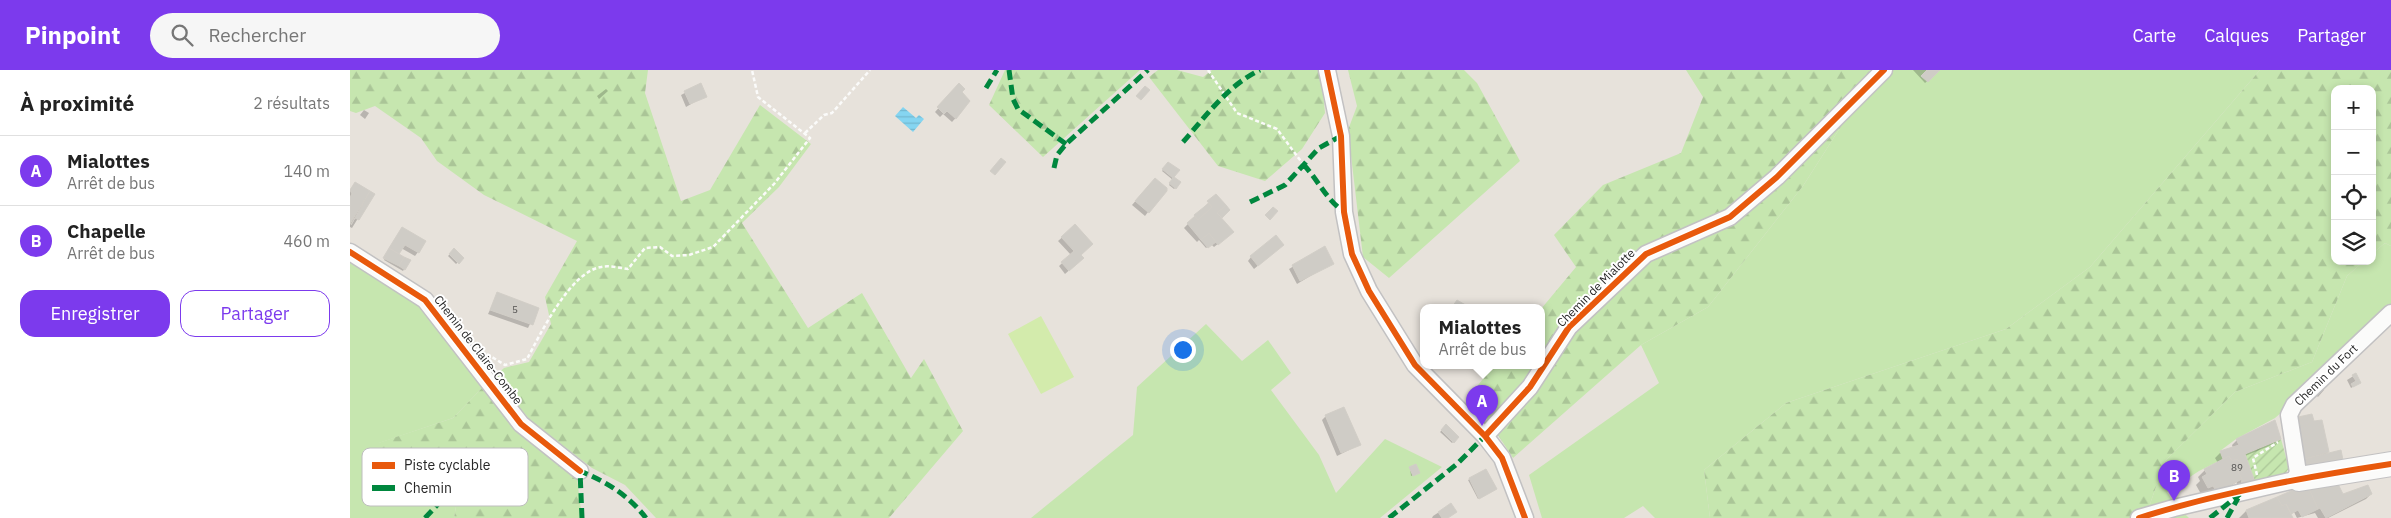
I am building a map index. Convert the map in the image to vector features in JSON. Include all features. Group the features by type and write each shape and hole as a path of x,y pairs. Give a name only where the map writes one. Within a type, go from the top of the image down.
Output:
{"street":[{"path":"1327,70 1341,136 1344,212 1352,254 1369,291 1415,365 1486,436 1502,458 1525,518"},
{"name":"Chemin de Mialotte","path":"1545,364 1569,327 1646,254 1730,217 1777,177 1884,70"},
{"name":"Chemin de Claire-Combe","path":"350,252 425,300 521,424 580,471"},
{"name":"Chemin du Fort","path":"2299,479 2289,415 2294,405 2391,313"},
{"name":"Chemin de Mialotte","path":"1486,436 1530,387 1542,369"},
{"path":"2139,518 2299,479 2391,464"}],"path":[{"path":"479,350 505,365 527,359 565,294 584,276 601,267 628,269 645,248 660,247 672,256 689,255 714,246 774,184 810,138 758,97 752,70"},
{"path":"805,134 824,115 832,113 870,70"},
{"path":"1208,70 1237,113 1277,129 1303,164"},
{"path":"2260,488 2253,458 2282,440"}],"green space":[{"path":"350,70 648,70 645,93 681,201 710,190 760,105 811,144 779,187 742,223 808,328 862,293 911,378 924,359 963,431 889,518 656,518 625,485 592,468 531,421 493,378 504,368 529,362 551,324 545,297 577,241 484,195 437,161 421,138 375,106 356,113 350,111"},
{"path":"1005,70 1140,70 1043,157 989,105"},
{"path":"1158,70 1177,70 1203,77 1212,70 1321,70 1325,113 1302,149 1265,181 1218,166 1149,77"},
{"path":"1348,70 1464,70 1477,83 1520,161 1389,278 1363,257 1348,130 1357,106"},
{"path":"1686,70 1877,70 1803,186 1708,307 1641,345 1513,458 1471,394 1491,369 1545,369 1545,304 1576,267 1554,235 1603,185 1681,153 1703,97"},
{"path":"1877,70 2260,70 2090,267 2006,329 1786,403 1704,470 1710,518 1655,518 1643,506 1624,518 1542,518 1529,475 1659,383 1641,345 1708,307 1803,186"},
{"path":"2260,70 2391,70 2391,246 2385,243 2376,251 2376,85 2331,85 2331,265 2359,265 2347,276 2312,362 2235,392 2165,461 2149,507 2156,518 1710,518 1704,470 1786,403 2006,329 2090,267"},
{"path":"2385,243 2391,246 2391,305 2336,364 2288,400 2282,412 2275,418 2236,439 2220,451 2223,459 2199,471 2167,492 2174,503 2189,518 2156,518 2149,507 2165,461 2235,392 2312,362 2347,276 2359,265 2376,265 2376,251"},
{"path":"350,261 420,304 482,388 453,418 379,443 380,448 362,448 362,506 456,506 454,518 350,518"},
{"path":"1041,316 1074,377 1041,394 1008,334"},
{"path":"1206,324 1242,361 1268,340 1291,373 1271,390 1319,455 1336,493 1385,439 1442,467 1380,518 1031,518 1133,435 1137,387"},
{"path":"482,388 518,430 576,470 582,518 454,518 456,506 528,506 528,448 379,448 378,443 453,418"},
{"path":"2281,439 2289,468 2283,477 2255,482 2245,454"}],"water":[{"path":"903,107 916,118 919,115 924,119 913,132 895,116"}],"building":[{"path":"1927,70 1940,70 1928,82 1921,76"},
{"path":"701,83 707,97 690,104 684,91"},
{"path":"959,83 965,89 962,92 970,101 956,119 947,111 944,114 937,107"},
{"path":"1145,86 1150,90 1141,100 1136,96"},
{"path":"1001,158 1006,162 995,175 990,171"},
{"path":"1168,162 1180,170 1174,177 1181,182 1176,189 1169,183 1173,178 1162,169"},
{"path":"1155,178 1167,188 1167,191 1149,213 1135,201"},
{"path":"355,182 370,191 350,224 350,197 352,194 350,190"},
{"path":"370,191 375,194 359,220 355,218 351,225"},
{"path":"1216,194 1226,205 1217,213 1234,232 1218,245 1209,233 1201,240 1187,223 1195,216 1198,220 1212,207 1207,201"},
{"path":"1209,203 1212,207 1198,220 1194,215"},
{"path":"1226,205 1230,210 1222,218 1217,213"},
{"path":"1273,207 1278,211 1270,220 1265,215"},
{"path":"1075,224 1093,244 1081,255 1084,258 1069,271 1061,262 1074,251 1061,237"},
{"path":"402,227 426,241 419,253 405,245 399,254 389,248"},
{"path":"1209,233 1216,242 1208,248 1201,240"},
{"path":"1276,235 1284,245 1258,266 1250,256"},
{"path":"1325,246 1334,264 1300,281 1292,265"},
{"path":"389,248 404,257 399,266 383,258"},
{"path":"454,248 464,258 459,264 449,254"},
{"path":"404,257 411,260 405,270 399,266"},
{"path":"497,292 539,308 533,325 490,310"},
{"path":"1457,300 1464,304 1454,304"},
{"path":"2356,373 2361,383 2353,387 2351,384 2356,381 2352,375"},
{"path":"1344,407 1361,445 1341,453 1325,415"},
{"path":"2312,414 2314,421 2322,420 2329,452 2305,459 2298,417"},
{"path":"2275,420 2281,439 2245,454 2255,482 2241,485 2242,479 2238,472 2242,470 2241,462 2236,459 2232,461 2229,456 2223,459 2220,451 2239,445 2236,439"},
{"path":"1446,424 1459,437 1454,443 1441,430"},
{"path":"2341,450 2344,465 2301,468 2300,460"},
{"path":"2229,456 2232,461 2236,459 2241,462 2242,470 2238,472 2242,479 2217,492 2213,486 2208,488 2202,477 2207,474 2204,469"},
{"path":"1416,464 1420,473 1413,476 1409,467"},
{"path":"1486,469 1497,489 1479,499 1469,478"},
{"path":"2334,476 2343,494 2368,485 2372,494 2326,518 2320,508 2318,509 2307,484"},
{"path":"2307,484 2318,509 2302,517 2298,510 2291,514 2286,504 2282,506 2277,497"},
{"path":"2277,497 2282,506 2286,504 2293,518 2249,518 2246,510"},
{"path":"1451,503 1457,512 1448,518 1442,518 1438,512"}],"marked path":[{"path":"986,88 997,70"},
{"path":"1009,70 1013,99 1018,109 1066,144"},
{"path":"1054,168 1057,155 1066,144 1148,70"},
{"path":"1183,142 1228,93 1248,76 1260,70"},
{"path":"1250,202 1285,185 1319,148 1341,136"},
{"path":"1303,164 1337,207 1344,212"},
{"path":"1389,518 1457,464 1485,436"},
{"path":"582,518 580,471 616,490 632,502 646,518"},
{"path":"2210,518 2240,494"},
{"path":"2227,518 2238,498"},
{"path":"425,518 436,506"}],"cycle path":[{"path":"1327,70 1341,136 1344,212 1352,254 1369,291 1415,365 1485,436 1502,458 1525,518"},
{"path":"1545,364 1569,327 1646,254 1730,217 1777,177 1884,70"},
{"path":"350,252 425,300 521,424 580,471"},
{"path":"1485,436 1530,387 1542,369"},
{"path":"2139,518 2201,500 2264,486 2391,464"}],"place":[{"name":"Mialottes","path":"1482,426"},
{"name":"Chapelle","path":"2174,501"}]}
